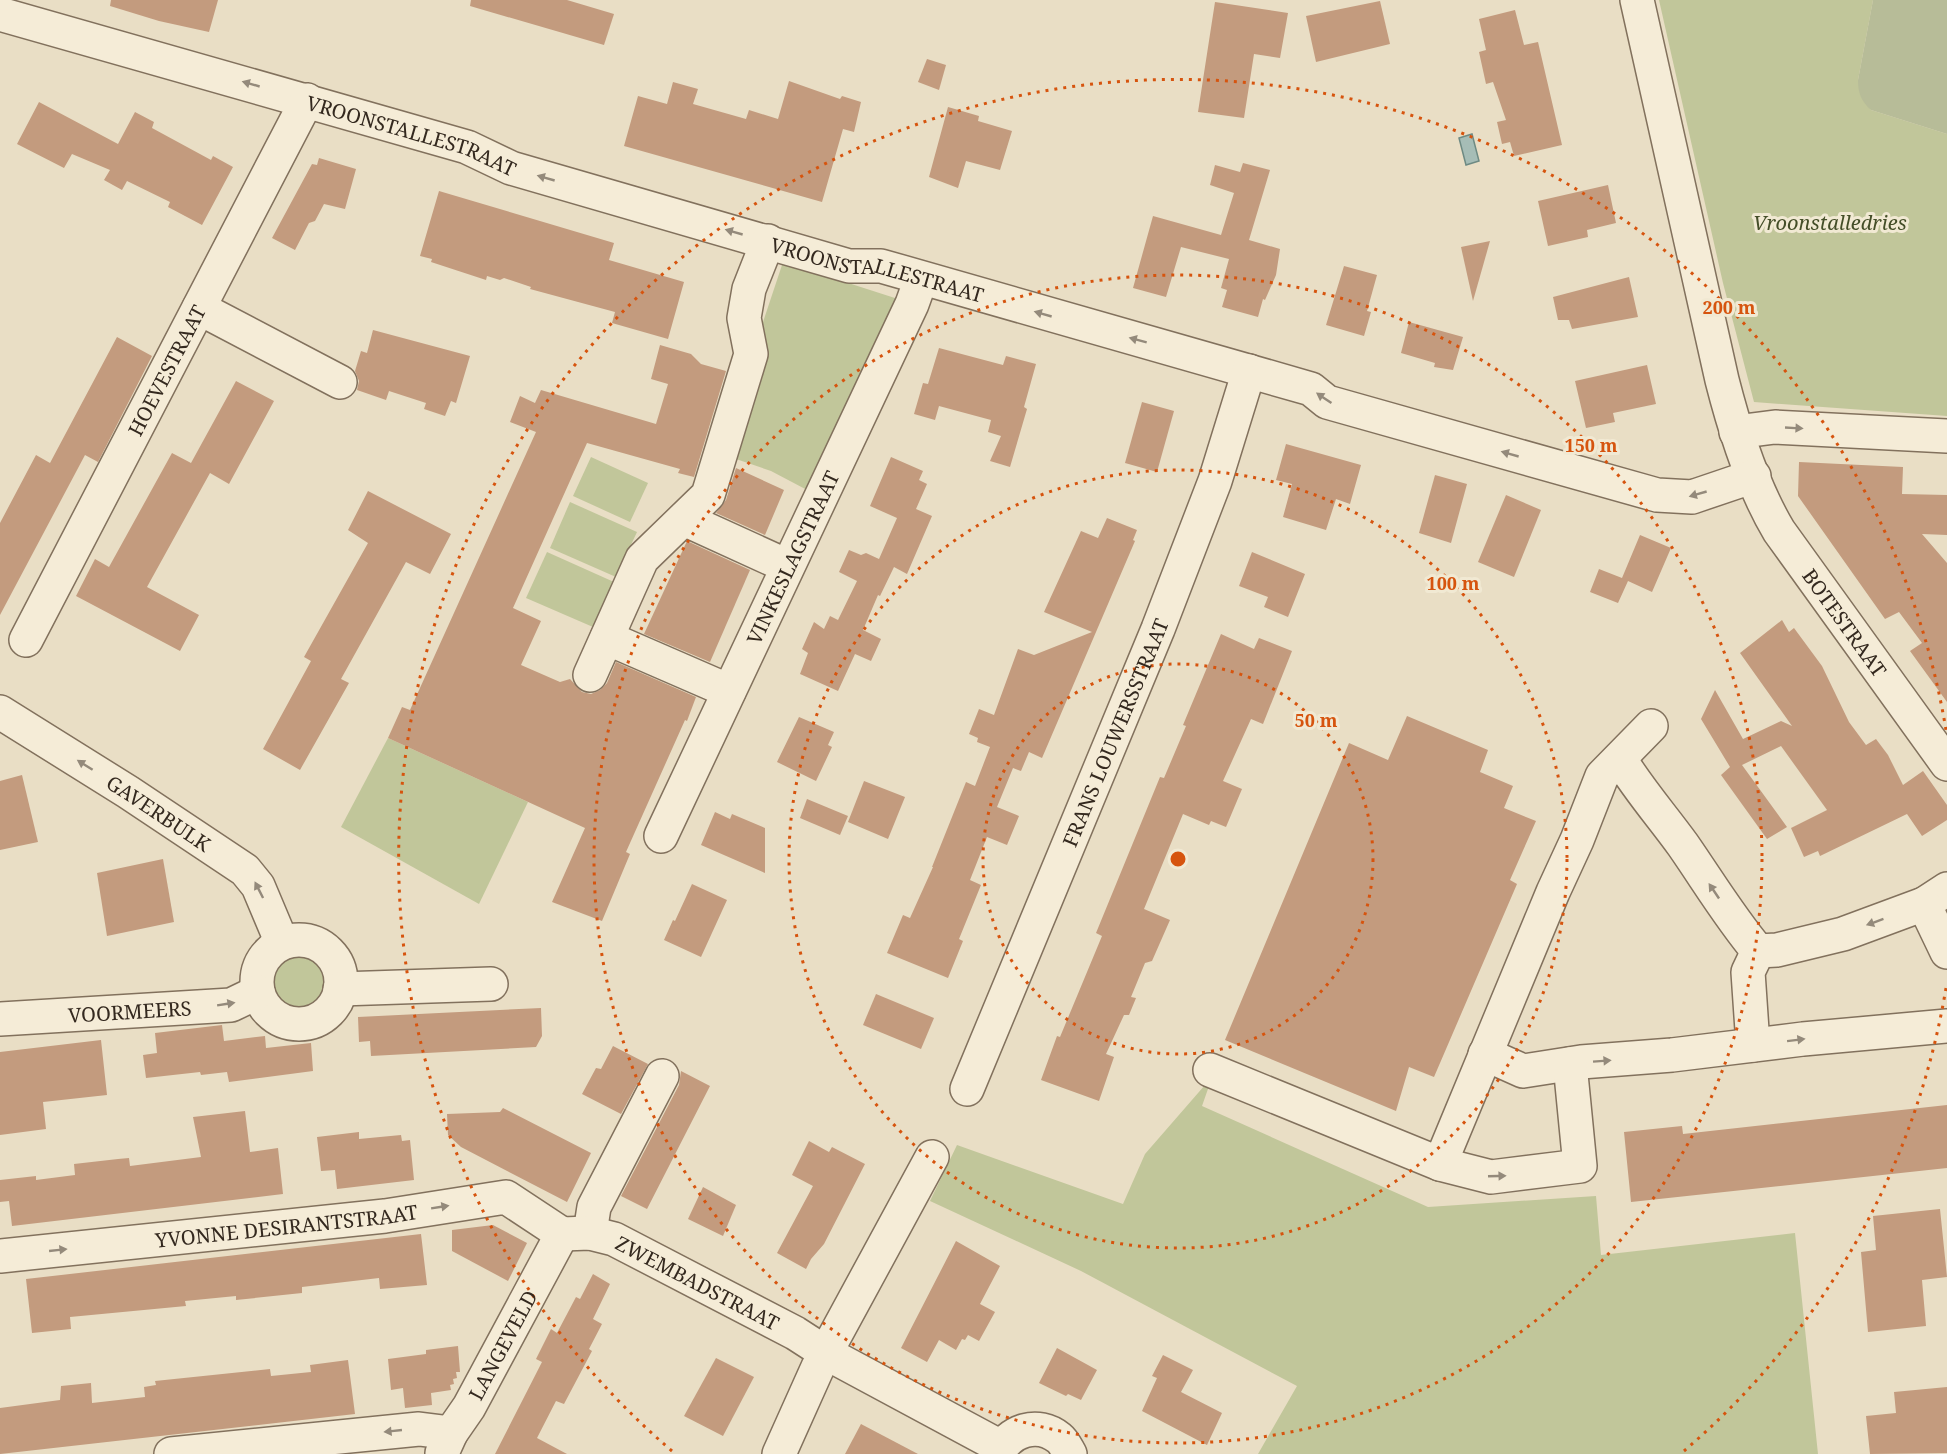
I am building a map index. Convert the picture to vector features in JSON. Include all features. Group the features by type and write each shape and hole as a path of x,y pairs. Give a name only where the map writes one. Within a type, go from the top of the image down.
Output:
{"street":[{"path":"1637,0 1732,418 1754,476"},
{"name":"VROONSTALLESTRAAT","path":"0,14 37,12 307,100 467,147 512,168 849,266 881,266 1249,371 1311,389 1327,402 1657,495 1692,497 1754,476"},
{"name":"HOEVESTRAAT","path":"26,640 307,100"},
{"path":"590,675 642,560 708,495 751,354 744,318 749,289 768,241"},
{"name":"VINKESLAGSTRAAT","path":"661,836 912,304 921,279"},
{"path":"199,308 340,382"},
{"name":"FRANS LOUWERSSTRAAT","path":"967,1089 1158,628 1215,481 1249,371"},
{"path":"1732,418 1776,427 1947,436"},
{"name":"BOTESTRAAT","path":"1754,476 1771,518 1779,531 1947,764"},
{"path":"684,519 787,566"},
{"path":"607,638 729,691"},
{"name":"GAVERBULK","path":"0,712 128,792 245,870 258,886 282,943"},
{"path":"1440,1164 1602,776 1651,726"},
{"path":"1620,759 1637,786 1681,842 1739,928 1758,951"},
{"path":"1758,951 1777,950 1843,934 1935,896 1947,952"},
{"path":"304,940 325,949 338,967 340,989 337,998 327,1012 313,1021 298,1024 276,1017 264,1006 258,992 257,977 261,963 270,951 282,943 304,940"},
{"path":"1753,1045 1748,972 1758,951"},
{"path":"340,989 491,984"},
{"name":"VOORMEERS","path":"0,1019 231,1005 258,992"},
{"path":"1485,1054 1523,1071 1570,1064 1672,1056 1753,1045 1947,1026"},
{"path":"1210,1070 1440,1164 1491,1177 1580,1166 1570,1064"},
{"name":"LANGEVELD","path":"446,1443 594,1207 662,1076"},
{"path":"779,1454 826,1353 932,1157"},
{"name":"YVONNE DESIRANTSTRAAT","path":"0,1256 385,1216 507,1197 576,1234"},
{"name":"ZWEMBADSTRAAT","path":"576,1234 614,1239 795,1333 826,1353 1000,1450 1014,1434 1040,1429 1060,1439 1070,1454"},
{"path":"171,1454 419,1429 446,1443"}],"green space":[{"name":"Vroonstalledries","path":"1659,0 1873,0 1858,80 1871,110 1947,134 1947,416 1754,402 1723,283"},
{"path":"1873,0 1947,0 1947,134 1871,110 1862,100 1858,80"},
{"path":"783,262 898,299 809,491 771,471 736,459 731,441 757,340"},
{"path":"591,457 648,483 630,522 573,496"},
{"path":"570,502 637,532 616,577 550,548"},
{"path":"547,552 614,582 593,627 526,598"},
{"path":"388,738 528,802 479,904 341,827"},
{"path":"291,951 303,951 314,956 322,964 327,981 325,993 314,1006 303,1011 291,1011 280,1006 272,998 267,987 267,975 272,964 280,956"},
{"path":"1205,1085 1209,1086 1202,1106 1428,1207 1596,1196 1601,1255 1795,1233 1818,1454 1258,1454 1297,1386 1081,1271 930,1201 957,1145 1123,1204 1145,1154"}],"water":[{"path":"1472,134 1479,161 1466,165 1459,138"}],"building":[{"path":"111,0 218,0 209,32 159,21 110,6"},
{"path":"471,0 567,0 614,14 604,45 470,6"},
{"path":"1380,1 1390,44 1316,62 1306,16"},
{"path":"1215,2 1288,13 1280,58 1254,54 1244,118 1198,112"},
{"path":"1515,10 1524,45 1538,42 1562,145 1514,156 1510,142 1502,144 1497,122 1506,120 1493,82 1486,84 1479,52 1486,50 1479,19"},
{"path":"927,59 946,65 939,90 918,82"},
{"path":"789,81 840,99 842,96 861,102 854,132 843,129 822,202 624,146 638,96 667,104 673,82 698,89 693,104 746,119 749,110 778,119"},
{"path":"39,102 118,144 135,112 154,122 152,128 211,160 213,156 233,167 202,225 168,207 170,202 127,181 122,190 104,180 110,170 72,154 64,168 17,144"},
{"path":"948,107 979,116 978,121 1012,131 1000,170 966,161 958,188 929,177"},
{"path":"319,158 356,169 345,209 324,204 315,221 309,223 295,250 272,238 312,164 317,165"},
{"path":"1243,163 1270,170 1249,240 1280,249 1276,275 1265,300 1263,299 1258,317 1222,307 1227,290 1221,288 1229,259 1181,247 1166,297 1133,288 1153,216 1221,235 1234,193 1210,185 1215,165 1240,172"},
{"path":"1608,185 1616,223 1587,230 1588,237 1548,246 1538,201"},
{"path":"439,191 614,243 609,260 684,282 668,339 612,323 615,312 530,289 531,287 504,278 500,280 487,276 486,280 431,262 432,259 420,256"},
{"path":"1490,241 1473,301 1461,247"},
{"path":"1344,266 1377,275 1367,311 1371,312 1364,336 1326,325"},
{"path":"1629,277 1638,317 1572,329 1569,320 1558,320 1553,297"},
{"path":"1409,322 1463,337 1453,370 1434,367 1435,363 1401,353"},
{"path":"373,330 470,356 456,403 451,401 445,416 424,409 426,403 389,391 386,400 357,390 359,381 355,371 361,351 367,353"},
{"path":"117,337 152,356 98,462 85,455 0,615 0,523 36,455 50,463"},
{"path":"660,345 691,354 701,364 726,371 694,477 678,473 680,469 587,443 513,608 541,621 521,665 560,682 570,679 582,692 591,694 600,690 607,683 616,662 696,697 626,852 630,854 602,921 552,902 585,828 388,738 402,707 410,710 536,432 510,422 520,396 535,403 541,390 656,424 668,384 651,379"},
{"path":"939,348 1003,365 1006,356 1036,364 1024,407 1027,409 1010,467 990,461 1001,436 988,432 991,420 939,406 935,420 914,414 923,383 928,384"},
{"path":"1647,365 1656,404 1613,413 1615,422 1586,428 1575,381"},
{"path":"236,381 274,401 229,484 210,473 147,587 199,615 180,651 76,596 95,559 109,567 172,453 191,463"},
{"path":"1142,402 1174,411 1157,472 1125,463"},
{"path":"1286,444 1361,465 1350,504 1336,499 1326,530 1283,517 1292,484 1276,480"},
{"path":"891,457 923,471 919,480 927,484 916,509 932,516 907,574 894,567 880,596 878,595 863,630 881,639 871,661 855,654 838,691 800,674 808,653 802,649 814,622 824,629 830,616 838,620 857,581 839,572 849,550 861,555 866,553 879,559 897,518 870,506"},
{"path":"1799,462 1903,467 1902,494 1947,495 1947,535 1922,534 1947,563 1947,702 1910,651 1922,643 1899,612 1885,619 1798,496"},
{"path":"736,468 784,490 765,535 716,513 726,500"},
{"path":"1435,475 1467,484 1451,543 1419,533"},
{"path":"368,491 451,534 430,574 406,562 341,679 349,683 300,770 263,749 311,661 304,657 368,543 348,530"},
{"path":"1506,495 1541,510 1514,577 1478,562"},
{"path":"1107,518 1137,530 1133,540 1135,541 1042,758 1029,752 1021,771 1013,768 997,807 1019,816 1007,845 987,837 970,880 981,885 959,939 963,941 948,978 887,953 903,915 910,918 933,867 966,782 975,786 990,747 977,742 978,738 969,734 979,709 994,715 1018,649 1034,655 1092,632 1044,612 1081,531 1098,538"},
{"path":"1640,535 1671,548 1652,592 1628,581 1618,603 1590,592 1599,569 1622,578"},
{"path":"687,541 750,570 710,662 644,634"},
{"path":"1252,552 1305,574 1288,617 1264,607 1268,597 1239,586"},
{"path":"1782,620 1789,632 1794,628 1822,666 1849,722 1866,745 1876,739 1888,755 1903,785 1923,771 1947,805 1947,820 1922,836 1907,814 1820,856 1818,851 1804,857 1791,828 1827,810 1781,746 1742,765 1787,827 1767,839 1721,775 1730,767 1701,719 1715,690 1743,739 1781,721 1792,726 1740,653"},
{"path":"1221,634 1254,649 1259,638 1292,651 1263,724 1251,719 1223,781 1242,789 1226,827 1211,821 1209,825 1183,814 1144,909 1170,920 1152,961 1145,963 1131,997 1136,998 1129,1015 1124,1015 1106,1054 1114,1057 1099,1101 1041,1080 1057,1036 1060,1037 1102,936 1096,933 1160,777 1164,778 1186,726 1183,725"},
{"path":"1407,716 1488,750 1480,772 1513,786 1504,808 1536,821 1510,880 1517,884 1434,1077 1409,1067 1396,1111 1225,1040 1349,743 1388,760"},
{"path":"799,717 834,732 828,745 832,747 816,781 777,762"},
{"path":"22,775 38,842 0,850 0,781"},
{"path":"864,781 905,797 888,839 848,822"},
{"path":"807,799 848,816 840,835 800,818"},
{"path":"715,812 730,819 732,814 765,828 765,873 701,845"},
{"path":"163,859 174,922 107,936 97,873"},
{"path":"692,884 727,900 701,957 664,940"},
{"path":"876,994 934,1018 921,1049 863,1025"},
{"path":"541,1008 542,1036 536,1047 371,1056 370,1041 359,1042 358,1017"},
{"path":"222,1025 224,1041 265,1036 266,1048 311,1043 313,1071 229,1082 227,1072 201,1075 200,1072 146,1078 143,1055 157,1053 155,1033"},
{"path":"101,1040 107,1095 43,1102 46,1129 0,1135 0,1052"},
{"path":"613,1046 648,1064 621,1114 582,1094 596,1068 601,1069"},
{"path":"681,1071 710,1086 647,1209 621,1196 679,1085"},
{"path":"1947,1105 1947,1168 1631,1202 1624,1132 1682,1126 1683,1134"},
{"path":"503,1108 591,1153 567,1202 461,1147 448,1135 447,1114 500,1112"},
{"path":"245,1111 250,1152 278,1148 283,1194 12,1226 9,1201 0,1202 0,1180 36,1176 36,1180 75,1175 74,1164 129,1158 130,1166 201,1157 193,1117"},
{"path":"359,1132 359,1139 401,1135 402,1141 410,1140 414,1180 337,1189 335,1170 321,1171 317,1137"},
{"path":"809,1141 829,1152 832,1147 865,1164 824,1244 806,1269 777,1253 813,1186 792,1175"},
{"path":"703,1187 736,1205 723,1236 688,1219"},
{"path":"1940,1209 1947,1277 1922,1280 1926,1326 1868,1332 1861,1252 1876,1250 1873,1216"},
{"path":"493,1225 527,1243 508,1281 452,1251 452,1230"},
{"path":"421,1234 427,1285 380,1289 379,1278 302,1287 302,1293 236,1300 236,1296 185,1301 186,1306 70,1317 71,1329 32,1333 26,1279"},
{"path":"956,1241 1000,1266 980,1304 995,1312 979,1341 968,1335 965,1340 962,1339 956,1350 939,1340 927,1362 901,1348"},
{"path":"593,1274 610,1284 593,1319 602,1324 589,1349 592,1351 564,1404 556,1401 537,1438 567,1454 495,1454 542,1362 536,1359 551,1329 557,1333 576,1297 580,1299"},
{"path":"458,1346 460,1372 456,1372 457,1378 453,1379 454,1384 450,1385 451,1390 431,1393 432,1405 405,1408 403,1388 391,1390 388,1359 426,1354 426,1350"},
{"path":"1057,1348 1097,1370 1081,1400 1068,1394 1066,1396 1039,1383"},
{"path":"1163,1355 1193,1370 1181,1392 1222,1413 1207,1445 1142,1411 1157,1378 1152,1376"},
{"path":"716,1358 754,1377 723,1436 684,1416"},
{"path":"348,1360 355,1414 0,1454 0,1408 60,1400 61,1386 91,1383 92,1403 145,1397 144,1387 156,1385 155,1381 270,1369 271,1376 311,1372 310,1365"},
{"path":"1947,1387 1947,1453 1870,1454 1866,1416 1896,1413 1894,1392"},
{"path":"861,1424 918,1454 845,1454"}]}
